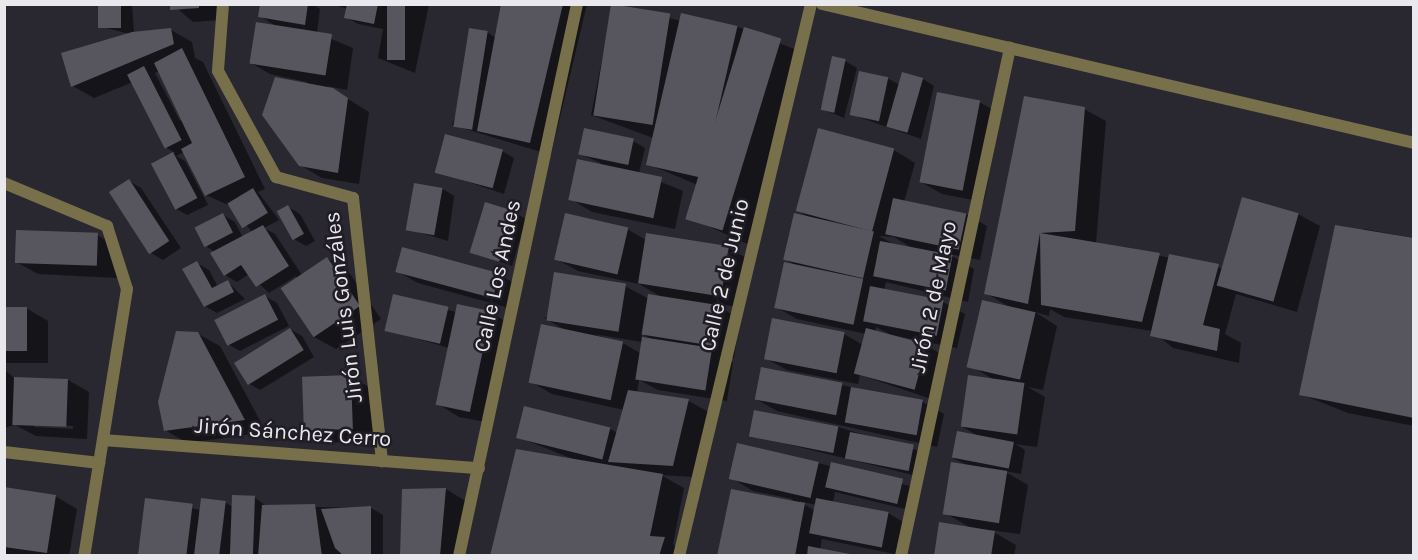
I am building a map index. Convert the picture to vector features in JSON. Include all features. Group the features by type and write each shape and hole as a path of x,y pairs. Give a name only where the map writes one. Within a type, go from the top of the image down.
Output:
{"street":[{"name":"Jirón Luis Gonzáles","path":"223,4 218,71 276,177 353,198 382,461"},
{"name":"Calle Los Andes","path":"459,555 577,4"},
{"name":"Calle 2 de Junio","path":"679,555 811,4"},
{"path":"822,4 1413,142"},
{"name":"Jirón 2 de Mayo","path":"901,555 1010,48"},
{"path":"4,183 107,226 127,289 84,555"},
{"name":"Jirón Sánchez Cerro","path":"103,440 479,468"},
{"path":"4,452 99,463"}],"building":[{"path":"98,4 121,4 121,28 98,28"},
{"path":"170,4 199,4 199,8 170,10"},
{"path":"260,4 308,4 305,25 258,17"},
{"path":"347,4 378,4 374,24 344,18"},
{"path":"387,4 405,4 405,60 387,60"},
{"path":"501,4 563,4 530,143 477,131"},
{"path":"611,4 670,13 653,125 593,116"},
{"path":"681,13 738,26 702,178 646,165"},
{"path":"256,22 332,34 325,76 249,63"},
{"path":"744,27 781,38 723,231 685,219"},
{"path":"171,28 174,44 71,87 61,53 132,32"},
{"path":"469,28 488,31 472,130 453,127"},
{"path":"182,48 245,177 205,196 181,149 192,143 154,63"},
{"path":"832,56 846,59 834,113 821,110"},
{"path":"144,66 182,140 165,149 127,75"},
{"path":"859,71 888,77 879,121 850,115"},
{"path":"902,72 923,78 907,133 886,127"},
{"path":"275,77 333,88 348,98 338,173 299,166 262,115"},
{"path":"937,92 980,100 963,191 919,182"},
{"path":"1024,96 1085,107 1075,231 1040,233 1028,304 984,294"},
{"path":"584,128 634,139 628,165 578,154"},
{"path":"818,128 894,148 872,232 796,211"},
{"path":"445,134 503,150 493,188 435,173"},
{"path":"173,152 197,198 175,210 151,164"},
{"path":"577,159 662,177 653,218 568,200"},
{"path":"129,179 169,241 149,254 109,192"},
{"path":"414,183 443,188 434,235 406,230"},
{"path":"253,188 268,213 242,228 227,203"},
{"path":"1242,197 1299,213 1273,302 1217,285"},
{"path":"893,198 966,214 959,250 885,234"},
{"path":"485,202 515,211 499,262 470,253"},
{"path":"288,205 304,234 293,240 277,211"},
{"path":"223,213 233,233 204,247 194,228"},
{"path":"565,213 628,228 618,274 554,260"},
{"path":"794,213 874,231 863,278 783,260"},
{"path":"263,225 289,266 256,287 241,265 224,276 210,253"},
{"path":"1335,225 1414,238 1414,418 1299,395"},
{"path":"16,230 98,233 97,266 15,263"},
{"path":"646,233 729,246 721,297 638,283"},
{"path":"1040,233 1160,253 1142,322 1041,305"},
{"path":"880,241 953,255 946,290 873,276"},
{"path":"402,247 500,273 493,298 395,272"},
{"path":"1169,254 1219,264 1203,325 1220,329 1217,351 1150,336"},
{"path":"327,257 360,306 314,337 281,288"},
{"path":"197,261 212,288 228,280 234,292 204,307 182,269"},
{"path":"784,262 863,279 853,325 774,308"},
{"path":"554,272 626,283 618,332 546,320"},
{"path":"870,286 944,300 937,336 863,321"},
{"path":"265,294 278,320 227,346 214,320"},
{"path":"393,294 449,307 440,344 384,331"},
{"path":"648,294 719,305 713,346 642,334"},
{"path":"982,300 1036,312 1020,380 966,367"},
{"path":"457,304 491,311 470,412 436,405"},
{"path":"4,307 27,307 27,351 4,351"},
{"path":"772,318 845,332 837,373 764,359"},
{"path":"541,324 623,341 611,400 529,383"},
{"path":"290,328 304,350 248,385 234,363"},
{"path":"866,328 927,344 915,390 854,373"},
{"path":"176,331 198,332 245,420 164,431 158,402"},
{"path":"642,337 712,348 705,391 635,379"},
{"path":"761,367 842,383 836,415 755,399"},
{"path":"351,375 353,429 304,431 302,377"},
{"path":"968,375 1024,383 1017,434 961,426"},
{"path":"14,377 68,379 66,427 12,425"},
{"path":"851,387 923,400 917,435 845,422"},
{"path":"628,390 689,399 673,466 608,462"},
{"path":"524,406 610,428 602,460 516,438"},
{"path":"754,410 838,426 833,453 749,437"},
{"path":"957,431 1014,442 1009,469 952,458"},
{"path":"850,432 914,444 909,471 845,459"},
{"path":"737,443 819,462 811,498 729,479"},
{"path":"516,449 663,474 650,536 665,537 659,556 490,556"},
{"path":"831,462 903,479 897,504 825,487"},
{"path":"951,462 1007,471 999,523 943,514"},
{"path":"4,487 56,495 47,553 4,547"},
{"path":"446,488 440,556 400,556 402,489"},
{"path":"731,489 805,503 795,556 717,556"},
{"path":"232,495 255,496 253,556 230,556"},
{"path":"145,498 193,504 186,556 138,556"},
{"path":"201,498 226,501 219,556 194,556"},
{"path":"816,498 889,512 882,547 809,533"},
{"path":"315,504 322,556 258,556 262,505"},
{"path":"371,506 371,556 344,556 335,548 321,509"},
{"path":"939,522 995,531 991,556 934,556"},
{"path":"808,546 850,554 850,556 807,556"}]}
